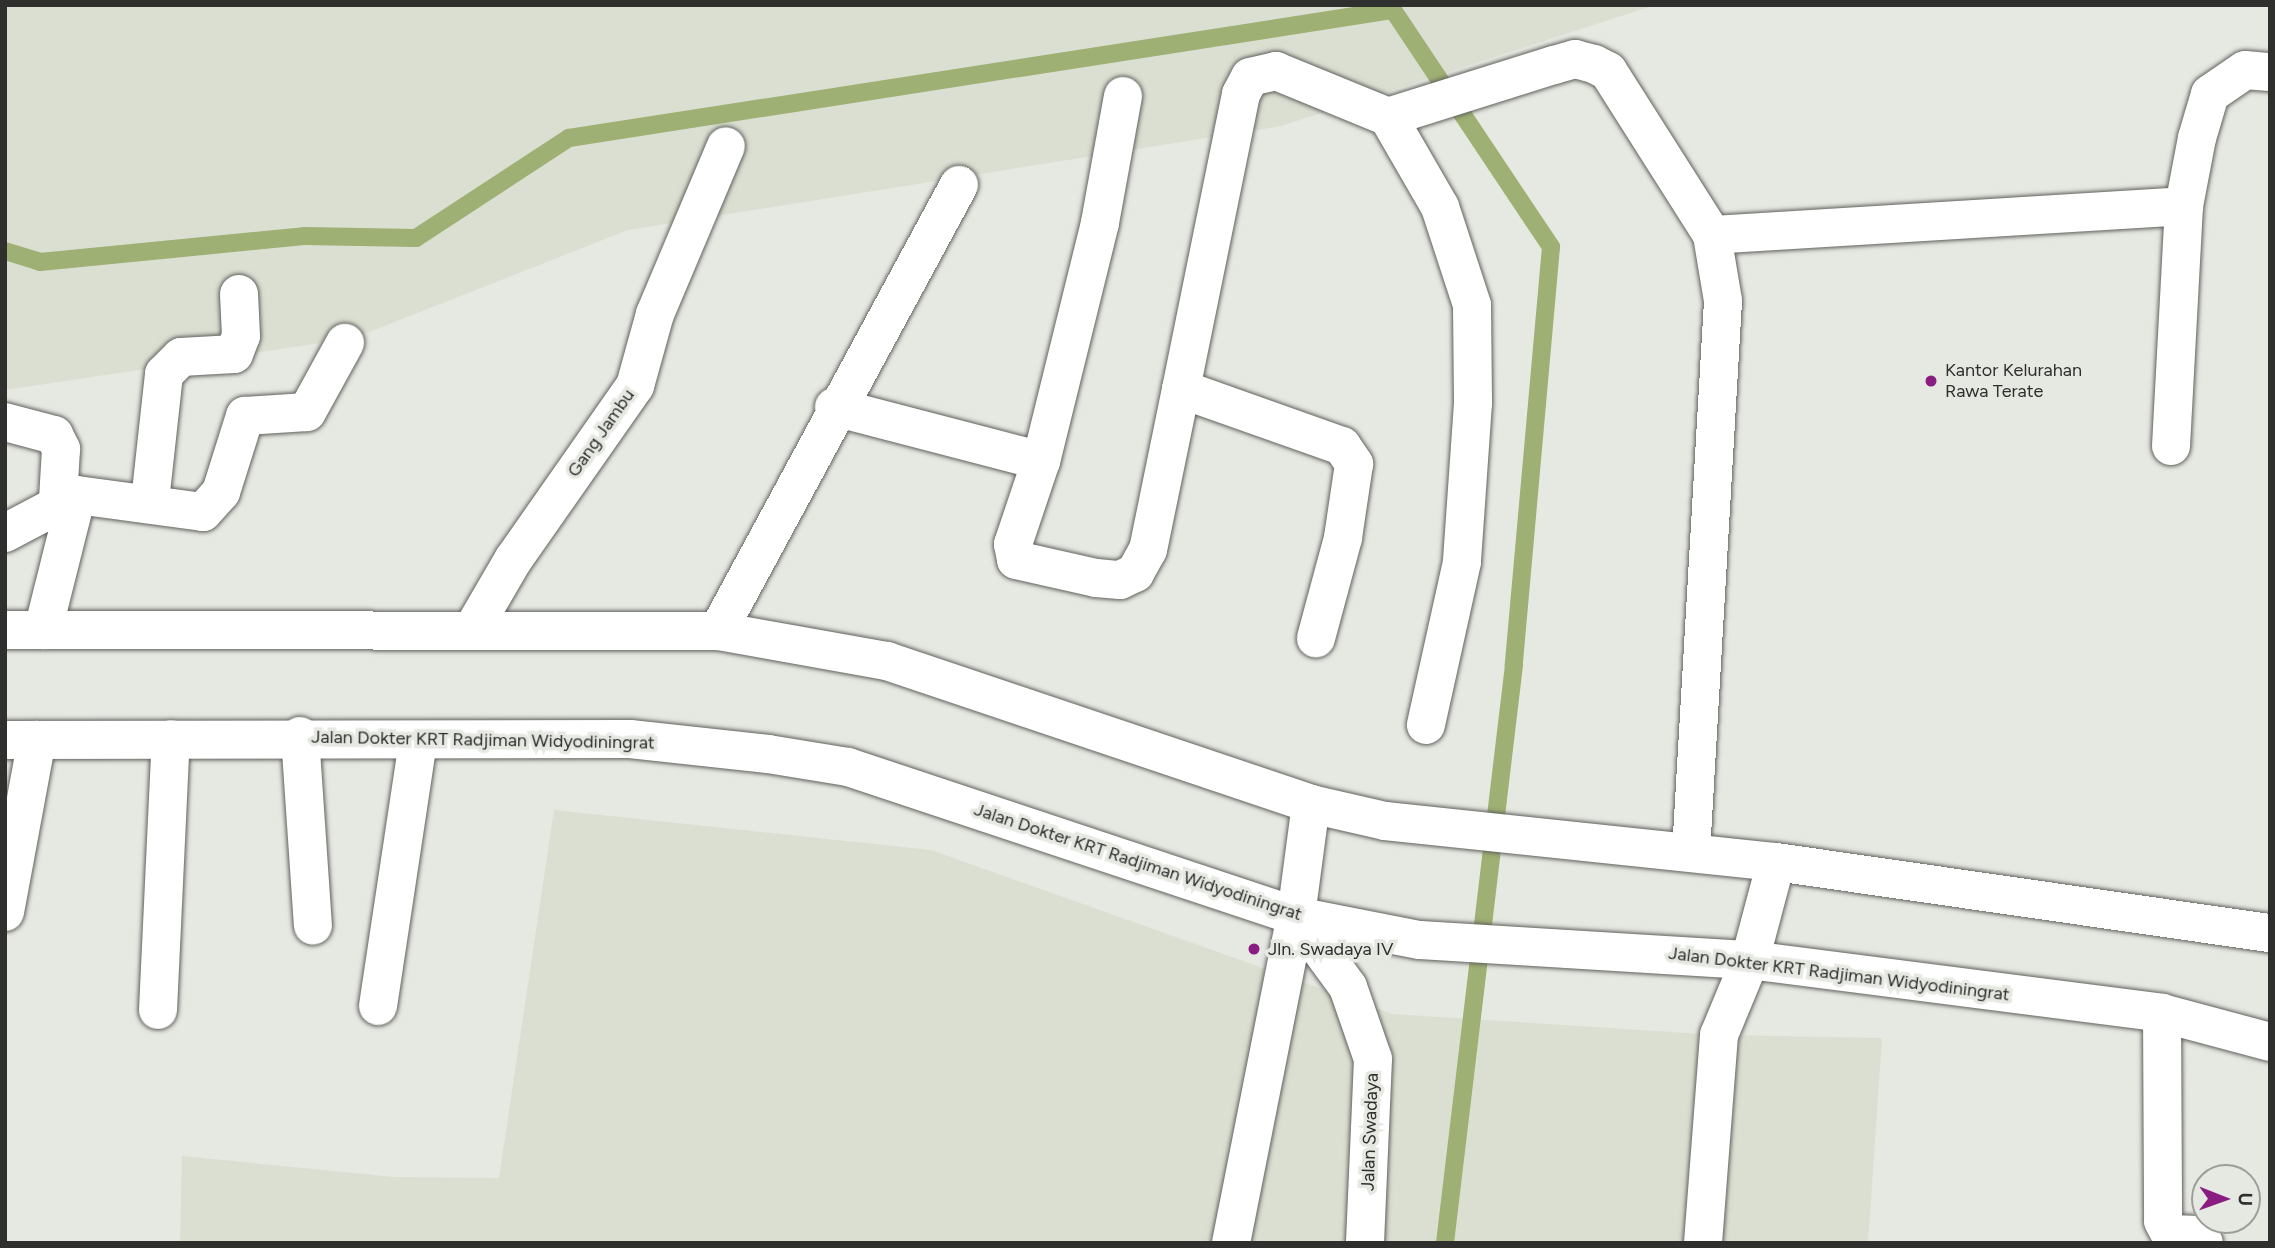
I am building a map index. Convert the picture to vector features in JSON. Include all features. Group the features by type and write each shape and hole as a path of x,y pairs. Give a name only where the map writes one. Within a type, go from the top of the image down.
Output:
{"street":[{"path":"1123,96 1100,223 1041,461 1013,544 1016,560 1096,578 1120,580 1135,573 1148,550 1250,77 1276,71 1403,111 1576,59 1608,71 1712,235 1723,301 1691,852"},
{"path":"2171,446 2184,206 2210,94 2245,70 2270,72"},
{"path":"1403,111 1440,207 1472,305 1474,403 1462,562 1426,725"},
{"name":"Gang Jambu","path":"474,627 513,560 635,386 655,314 726,146"},
{"path":"718,631 834,407 959,185"},
{"path":"1712,235 2184,206"},
{"path":"150,500 164,374 181,357 234,354 241,336 239,294"},
{"path":"5,533 68,498 150,500 203,512 214,505 245,416 307,412 345,343"},
{"path":"1181,389 1342,446 1354,464 1343,538 1316,638"},
{"path":"834,407 1041,461"},
{"path":"5,422 54,435 61,449 68,498 43,630"},
{"path":"5,630 474,627 718,631 887,661 965,683 1311,804 1432,826 1776,862 2270,933"},
{"path":"300,736 313,926"},
{"name":"Jalan Dokter KRT Radjiman Widyodiningrat","path":"21,740 300,736 418,741 630,739 848,767 1296,916 1420,940 1750,960 2162,1013 2270,1042"},
{"path":"158,1010 171,739"},
{"path":"5,912 21,740"},
{"path":"379,1006 418,741"},
{"path":"1231,1243 1296,916 1311,804"},
{"path":"1703,1243 1719,1035 1750,960 1776,862"},
{"name":"Jalan Swadaya","path":"1296,916 1348,987 1373,1059 1365,1243"},
{"path":"2162,1013 2162,1222 2170,1234 2199,1236 2204,1243"}],"shaded area":[{"path":"5,5 1655,5 1281,126 628,230 354,338 5,390"},
{"path":"554,810 931,850 1392,1014 1719,1035 1882,1038 1868,1243 180,1243 182,1156 394,1177 499,1178"}],"waterway":[{"path":"5,251 40,262 304,236 416,238 569,138 1393,10 1551,247 1514,665 1445,1243"}],"place":[{"name":"Kantor Kelurahan Rawa Terate","path":"1931,381"},
{"name":"Jln. Swadaya IV","path":"1254,949"}]}
